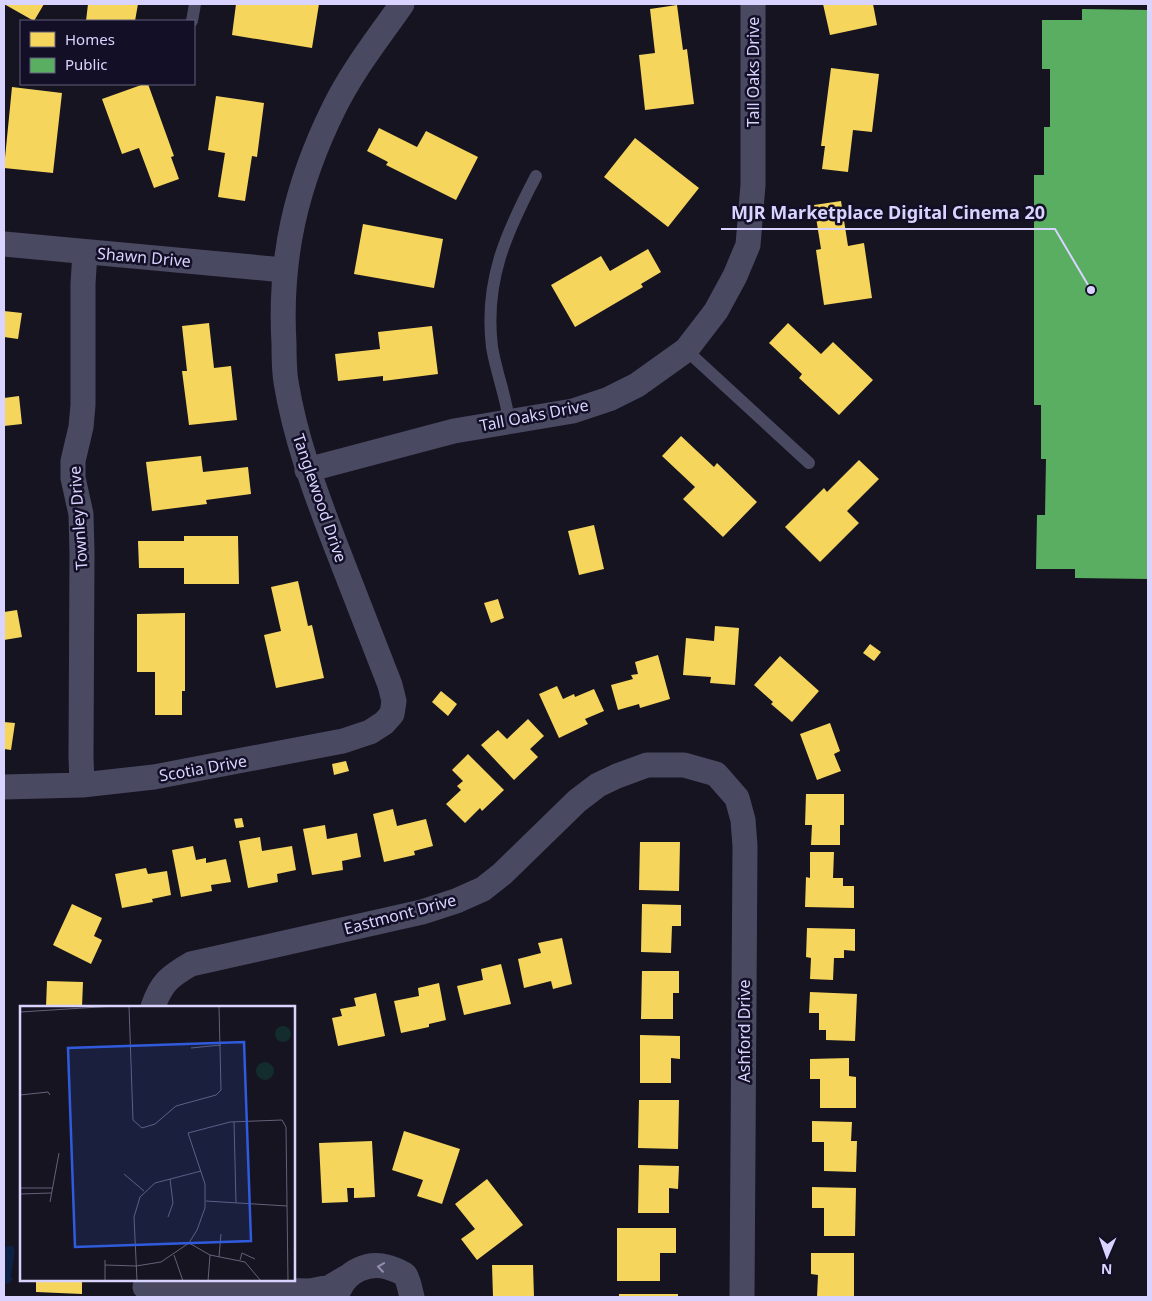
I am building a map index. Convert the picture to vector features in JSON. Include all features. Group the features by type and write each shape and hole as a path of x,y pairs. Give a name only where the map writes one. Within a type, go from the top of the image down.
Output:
{"street":[{"name":"Tanglewood Drive","path":"392,714 394,701 390,685 307,470 293,419 286,380 282,301 284,270 291,223 306,174 334,108 346,86 402,4"},
{"name":"Tall Oaks Drive","path":"307,470 454,431 573,411 609,399 638,386 686,350 716,311 735,276 748,244 753,185 753,4"},
{"name":"Shawn Drive","path":"4,244 284,270"},
{"name":"Townley Drive","path":"82,785 82,553 80,514 73,478 73,461 81,427 83,405 83,284 85,252"},
{"name":"Scotia Drive","path":"4,787 82,785 202,770 343,741 370,732 384,723 392,714"},
{"name":"Eastmont Drive","path":"153,1006 157,995 171,976 191,964 422,912 456,901 483,889 502,874 577,801 598,785 617,776 647,765 684,765 716,774"},
{"name":"Ashford Drive","path":"716,774 737,798 743,820 745,846 742,1297"},
{"path":"145,1288 316,1294 330,1287 342,1287 357,1270 369,1265 395,1269 404,1275 409,1284 412,1297"}],"lane":[{"path":"192,20 195,4"},
{"path":"509,421 492,348 491,314 495,269 513,219 536,176"},
{"path":"686,350 809,464"}],"water":[{"path":"13,1246 15,1251 11,1277 13,1279 10,1283 4,1284 4,1247"}],"building: Homes":[{"path":"4,4 44,4 35,20"},
{"path":"88,4 138,4 135,20 86,20"},
{"path":"236,4 319,4 312,48 232,35"},
{"path":"823,4 873,4 877,25 830,35"},
{"path":"677,5 683,50 687,49 694,104 645,110 639,55 655,53 650,9"},
{"path":"831,68 879,74 872,132 853,130 848,172 822,169 825,146 821,146"},
{"path":"141,85 148,85 174,156 171,157 179,179 154,188 139,148 122,154 102,99"},
{"path":"12,87 62,93 53,173 4,168"},
{"path":"216,96 264,103 257,157 252,156 245,201 218,197 225,153 208,150"},
{"path":"379,128 417,147 426,131 478,157 456,200 386,165 388,162 367,151"},
{"path":"635,138 699,188 668,227 604,177"},
{"path":"841,201 848,246 864,243 872,298 824,305 816,250 821,249 814,205"},
{"path":"363,224 443,239 434,288 354,274"},
{"path":"648,249 661,272 641,284 643,287 575,327 551,285 601,256 610,271"},
{"path":"4,311 22,313 18,339 4,337"},
{"path":"209,323 214,368 231,366 237,420 189,425 182,371 187,371 182,326"},
{"path":"788,323 821,354 833,342 873,380 839,415 799,378 802,374 769,343"},
{"path":"432,326 438,374 383,381 383,376 338,381 335,354 380,349 378,332"},
{"path":"19,396 22,424 4,426 4,398"},
{"path":"681,436 714,467 717,463 757,502 723,537 683,499 695,487 662,456"},
{"path":"201,456 203,472 248,467 251,494 206,500 207,504 152,511 146,462"},
{"path":"859,460 879,479 847,511 859,523 820,562 785,527 824,488 827,492"},
{"path":"594,525 604,569 579,575 568,531"},
{"path":"184,536 238,536 239,584 184,584 184,568 139,568 138,541 184,541"},
{"path":"298,581 308,626 312,625 324,678 276,688 264,635 281,631 271,587"},
{"path":"498,599 504,618 491,623 484,603"},
{"path":"17,610 22,637 4,640 4,612"},
{"path":"185,613 185,691 182,691 182,715 155,715 155,672 137,672 137,614"},
{"path":"715,626 739,628 735,685 710,683 711,677 683,675 686,638 714,641"},
{"path":"870,644 881,652 874,661 863,653"},
{"path":"658,655 670,699 640,708 639,704 618,710 611,685 633,679 631,675 638,674 635,662"},
{"path":"780,656 819,691 792,722 771,704 773,702 754,685"},
{"path":"557,686 563,699 574,694 575,697 594,689 604,711 585,719 588,724 559,738 539,694"},
{"path":"441,691 457,704 448,716 432,702"},
{"path":"528,719 544,736 530,749 538,757 514,780 481,745 498,730 507,739"},
{"path":"4,722 15,723 11,750 4,749"},
{"path":"830,723 840,751 834,754 841,771 817,780 800,734"},
{"path":"468,754 504,790 482,811 480,808 465,823 446,804 461,790 457,786 463,781 452,770"},
{"path":"346,761 349,771 334,775 332,764"},
{"path":"806,794 844,794 844,825 840,825 840,845 811,845 812,825 805,825"},
{"path":"393,809 397,826 426,819 433,846 414,851 415,855 384,862 373,814"},
{"path":"242,818 244,827 236,828 234,819"},
{"path":"325,825 327,839 357,833 361,857 342,861 343,870 312,875 303,829"},
{"path":"260,837 262,851 292,846 296,870 277,874 278,882 248,888 239,841"},
{"path":"640,842 680,842 679,891 639,890"},
{"path":"193,846 196,860 206,858 206,863 226,859 231,882 211,885 212,891 181,897 172,850"},
{"path":"810,852 834,852 833,878 843,878 843,886 854,886 854,908 805,907 806,877 810,878"},
{"path":"146,868 148,874 167,871 171,895 152,899 153,902 122,908 115,874"},
{"path":"72,904 102,918 94,936 102,940 91,964 53,945"},
{"path":"642,904 681,905 681,926 672,926 671,953 641,952"},
{"path":"807,928 855,929 855,951 844,950 844,958 834,958 833,980 810,979 811,958 806,957"},
{"path":"562,938 572,984 553,989 551,981 524,988 518,959 541,953 538,943"},
{"path":"501,964 511,1004 464,1015 457,986 483,980 481,969"},
{"path":"642,971 679,971 679,993 673,993 673,1019 641,1019"},
{"path":"47,981 83,982 82,1006 46,1006"},
{"path":"439,983 446,1020 429,1024 429,1027 401,1033 394,1001 419,996 418,988"},
{"path":"810,992 857,994 855,1041 826,1040 826,1030 819,1030 819,1013 809,1013"},
{"path":"376,993 385,1036 338,1046 332,1018 342,1016 340,1009 356,1006 354,998"},
{"path":"640,1035 680,1036 680,1059 671,1058 671,1083 640,1083"},
{"path":"849,1058 849,1076 856,1077 856,1108 820,1108 820,1079 810,1079 810,1059"},
{"path":"639,1100 679,1100 678,1149 638,1148"},
{"path":"812,1121 852,1122 851,1141 857,1141 856,1172 824,1171 824,1142 812,1142"},
{"path":"404,1131 460,1149 442,1204 417,1196 423,1180 392,1170"},
{"path":"372,1141 375,1197 354,1198 354,1188 347,1188 348,1202 322,1203 319,1143"},
{"path":"639,1165 679,1166 678,1189 669,1188 669,1213 638,1213"},
{"path":"487,1179 523,1225 477,1260 461,1239 475,1229 455,1204"},
{"path":"812,1187 856,1188 855,1236 824,1236 824,1208 812,1208"},
{"path":"617,1228 676,1228 676,1253 660,1253 660,1281 617,1281"},
{"path":"811,1253 854,1253 854,1297 817,1297 818,1275 811,1274"},
{"path":"492,1265 533,1265 534,1297 493,1297"},
{"path":"36,1281 82,1281 82,1294 36,1292"},
{"path":"619,1294 678,1294 678,1297 619,1297"}],"building: Public":[{"path":"1082,9 1148,10 1148,579 1075,578 1075,569 1036,569 1037,515 1045,515 1046,459 1041,459 1041,405 1034,405 1034,175 1044,175 1044,127 1050,127 1050,69 1042,69 1042,20 1082,20"}],"place":[{"name":"MJR Marketplace Digital Cinema 20","path":"1091,290"}]}
